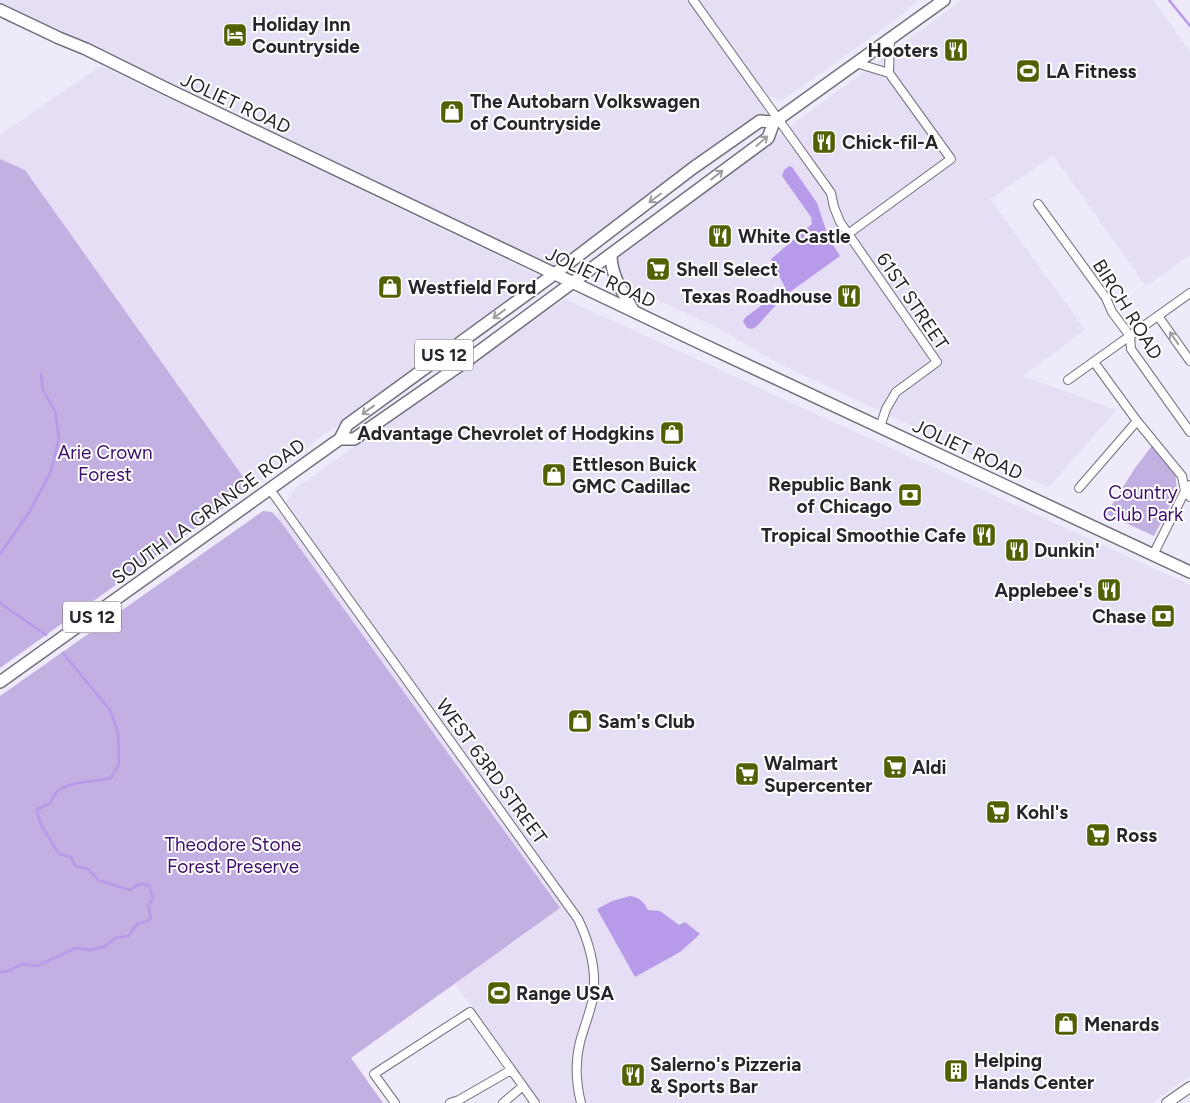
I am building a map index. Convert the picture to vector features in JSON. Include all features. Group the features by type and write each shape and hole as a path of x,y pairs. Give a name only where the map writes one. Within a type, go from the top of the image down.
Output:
{"main road":[{"name":"SOUTH LA GRANGE ROAD","path":"340,439 354,439 611,255 768,138 776,121 944,0"},
{"name":"JOLIET ROAD","path":"0,10 86,49 553,274 1190,572"},
{"name":"SOUTH LA GRANGE ROAD","path":"0,682 340,439 346,425 553,274 694,168 760,121 776,121"},
{"path":"611,255 611,264 617,282 633,310"}],"street":[{"name":"61ST STREET","path":"693,0 776,121 831,193 834,207 848,234 938,362 896,392 886,409 880,428"},
{"path":"848,234 951,159 889,72 890,39"},
{"path":"856,63 889,72"},
{"name":"BIRCH ROAD","path":"1038,204 1106,298 1112,312 1130,336 1131,349 1190,432"},
{"path":"1068,380 1190,293"},
{"path":"1158,316 1190,361"},
{"path":"1094,362 1137,421 1182,476 1188,491 1153,554"},
{"path":"1079,488 1137,421"},
{"name":"WEST 63RD STREET","path":"269,488 578,920 593,961 594,978 593,996 580,1044 576,1074 580,1103"},
{"path":"395,1103 374,1074 470,1012 535,1103"},
{"path":"450,1103 459,1100 511,1070"},
{"path":"503,1103 523,1086"},
{"path":"1167,1103 1190,1087"}],"shaded area":[{"path":"0,0 918,0 902,15 789,96 780,100 770,96 776,119 559,274 0,8"},
{"path":"962,0 1153,0 1190,52 1190,255 1146,286 1053,155 990,199 1085,330 1023,376 1116,410 1049,487 982,459 778,363 716,327 625,285 617,272 616,261 625,250"},
{"path":"101,66 542,277 251,488 25,170 0,159 0,135"},
{"path":"789,166 792,167 817,203 829,239 840,256 783,297 757,326 752,329 747,328 743,321 746,317 785,288 771,259 812,224 811,217 782,176 784,170"},
{"path":"565,299 1190,585 1190,1076 1152,1103 541,1103 455,984 560,908 276,515 296,488"},
{"path":"630,896 641,900 648,910 660,911 679,925 685,922 700,934 680,952 635,977 597,909 612,901"}],"green space":[{"name":"Arie Crown Forest","path":"0,159 25,170 251,488 0,668"},
{"name":"Country Club Park","path":"1154,443 1175,470 1177,492 1154,536 1106,514 1135,468"},
{"name":"Theodore Stone Forest Preserve","path":"263,511 272,512 281,522 560,908 351,1058 383,1103 0,1103 0,696"}],"waterway":[{"path":"1169,0 1190,26"},
{"path":"0,554 30,511 51,471 59,438 55,411 43,390 41,374"},
{"path":"0,603 46,635"},
{"path":"0,972 8,971 23,964 38,966 75,948 91,950 106,946 115,938 128,936 137,924 148,921 151,918 148,906 153,899 149,885 139,884 130,890 98,880 88,869 75,866 71,857 59,854 40,823 37,809 50,804 59,790 77,783 111,778 119,764 118,733 110,710 63,653"}],"place":[{"name":"Holiday Inn Countryside","path":"235,35"},
{"name":"Hooters","path":"956,50"},
{"name":"LA Fitness","path":"1028,71"},
{"name":"The Autobarn Volkswagen of Countryside","path":"452,112"},
{"name":"Chick-fil-A","path":"824,142"},
{"name":"White Castle","path":"720,236"},
{"name":"Shell Select","path":"658,269"},
{"name":"Westfield Ford","path":"390,287"},
{"name":"Texas Roadhouse","path":"849,296"},
{"name":"Advantage Chevrolet of Hodgkins","path":"672,433"},
{"name":"Ettleson Buick GMC Cadillac","path":"554,475"},
{"name":"Republic Bank of Chicago","path":"910,495"},
{"name":"Tropical Smoothie Cafe","path":"984,535"},
{"name":"Dunkin'","path":"1017,550"},
{"name":"Applebee's","path":"1109,590"},
{"name":"Chase","path":"1163,616"},
{"name":"Sam's Club","path":"580,721"},
{"name":"Aldi","path":"895,767"},
{"name":"Walmart Supercenter","path":"747,774"},
{"name":"Kohl's","path":"998,812"},
{"name":"Ross","path":"1098,835"},
{"name":"Range USA","path":"499,993"},
{"name":"Menards","path":"1066,1024"},
{"name":"Helping Hands Center","path":"956,1071"},
{"name":"Salerno's Pizzeria & Sports Bar","path":"633,1075"}]}
